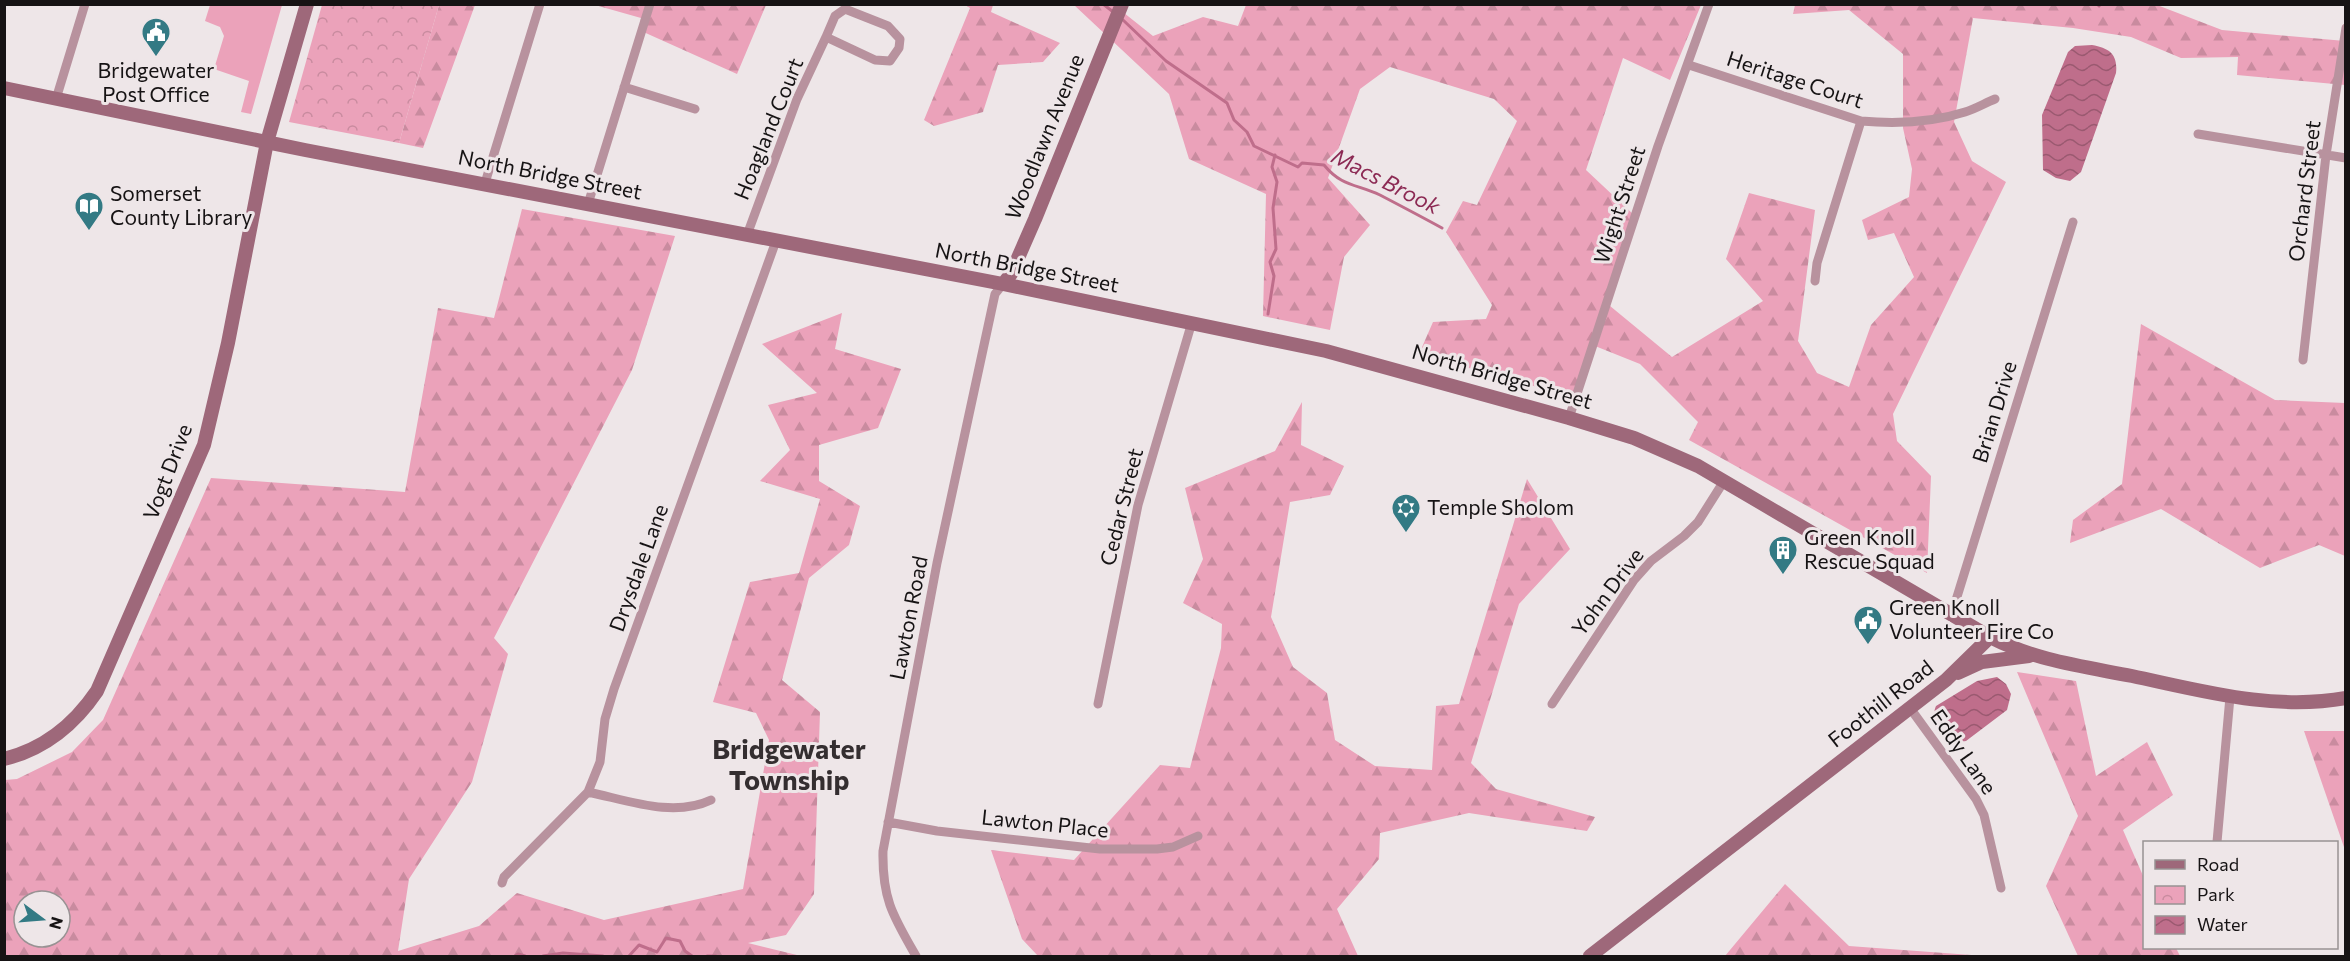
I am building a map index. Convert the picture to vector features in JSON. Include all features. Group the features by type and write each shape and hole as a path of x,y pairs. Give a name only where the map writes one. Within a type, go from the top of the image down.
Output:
{"street":[{"path":"56,99 85,4"},
{"name":"Vogt Drive","path":"4,759 42,745 63,731 84,710 97,691 186,489 212,417 267,142 307,4"},
{"path":"485,183 540,4"},
{"path":"588,204 650,4"},
{"name":"Woodlawn Avenue","path":"1004,284 1011,274 1035,219 1122,4"},
{"name":"Wight Street","path":"1569,418 1659,143 1689,64 1708,4"},
{"name":"Hoagland Court","path":"747,235 797,99 835,16 845,9 888,26 900,39 894,56 884,62 826,37"},
{"name":"Orchard Street","path":"2303,360 2326,155 2346,28"},
{"name":"Heritage Court","path":"1689,64 1861,122 1887,123 1936,119 1967,111 1995,99"},
{"path":"624,87 695,109"},
{"name":"North Bridge Street","path":"4,88 267,142 1004,284 1192,322 1395,368 1569,418 1667,452 1724,481 1990,637"},
{"path":"1815,281 1817,263 1861,122"},
{"path":"2198,134 2346,158"},
{"name":"Brian Drive","path":"1952,613 2073,222"},
{"name":"Drysdale Lane","path":"502,883 504,877 588,792 600,762 605,718 614,689 776,241"},
{"name":"Lawton Road","path":"916,957 889,908 884,890 883,851 942,541 995,294 1004,284"},
{"name":"Cedar Street","path":"1098,704 1138,505 1192,322"},
{"name":"Yohn Drive","path":"1552,704 1644,568 1698,522 1724,481"},
{"path":"1990,637 2031,656 2254,702 2306,703 2346,698"},
{"name":"Foothill Road","path":"1590,957 1946,680 1990,637"},
{"path":"1946,680 1982,662 2031,656"},
{"path":"2217,841 2230,697"},
{"name":"Eddy Lane","path":"1910,708 1976,799 1984,815 2001,888"},
{"path":"588,792 650,806 679,808 699,806 711,800"},
{"name":"Lawton Place","path":"888,822 937,831 1100,849 1173,847 1198,836"}],"green space":[{"path":"210,5 282,5 251,114 241,112 249,81 214,69 224,36 220,27 205,21"},
{"path":"322,5 439,5 399,143 289,122"},
{"path":"439,5 475,5 423,148 399,143"},
{"path":"595,5 766,5 737,74 639,30 641,18"},
{"path":"965,5 993,5 991,12 1060,43 1043,62 998,65 983,112 934,126 924,120 970,8"},
{"path":"1074,5 1114,5 1153,36 1203,17 1238,26 1246,5 1701,5 1670,80 1623,58 1586,170 1634,215 1604,301 1672,357 1763,301 1726,259 1749,193 1815,210 1798,341 1817,373 1849,387 1871,325 1914,277 1894,233 1868,240 1862,220 1909,197 1912,169 1903,128 1903,54 1849,10 1793,14 1795,5 2157,5 2222,30 2345,41 2345,85 2237,75 2238,57 2181,58 2131,37 2073,28 1973,18 1954,122 1972,161 2006,182 1893,414 1897,441 1931,476 1927,573 1689,440 1698,422 1640,364 1590,344 1573,397 1419,354 1433,322 1486,319 1492,305 1446,232 1463,201 1477,205 1517,121 1494,99 1390,67 1360,89 1328,178 1370,225 1344,257 1330,330 1263,316 1266,194 1189,159 1169,94"},
{"path":"522,209 675,236 632,370 494,638 508,654 472,782 409,879 398,951 479,926 517,893 604,920 743,889 769,740 756,713 713,702 750,582 799,573 820,499 760,481 790,450 768,405 817,393 762,344 842,313 835,349 901,369 878,428 819,445 819,481 860,506 849,545 809,578 782,680 820,712 814,894 786,935 748,943 801,956 5,956 5,780 17,779 72,752 103,720 211,478 405,492 438,308 494,318"},
{"path":"2141,324 2275,400 2345,403 2345,556 2319,545 2260,568 2161,509 2070,543 2073,520 2122,484"},
{"path":"1302,402 1301,445 1344,466 1330,495 1290,502 1271,617 1293,667 1327,693 1335,740 1375,766 1432,770 1436,706 1459,704 1527,479 1570,549 1519,604 1471,763 1496,789 1595,817 1587,831 1469,813 1380,833 1379,859 1337,909 1358,956 1038,956 1022,939 991,850 1074,860 1160,765 1190,768 1221,648 1222,624 1183,603 1203,559 1185,488 1275,451"},
{"path":"2017,672 2076,681 2096,776 2147,742 2173,795 2123,830 2143,876 2143,949 2176,949 2180,956 2078,956 2046,886 2078,816"},
{"path":"2304,731 2345,731 2345,850"},
{"path":"1785,884 1849,946 1985,956 1725,956"}],"water":[{"path":"2092,45 2112,53 2116,61 2116,73 2081,172 2070,181 2056,178 2043,170 2042,115 2068,52 2075,46"},
{"path":"1997,677 2006,684 2011,694 2007,710 1966,741 1947,736 1937,725 1934,713 1936,706 1977,681"}],"waterway":[{"name":"Macs Brook","path":"1103,4 1112,11"},
{"name":"Macs Brook","path":"1123,20 1166,61 1227,103 1234,120 1247,132 1254,146 1298,167 1302,163 1324,165 1344,181 1380,195 1442,228"},
{"path":"1268,314 1274,276 1270,262 1276,249 1273,208 1277,182 1272,167 1275,155"},
{"path":"629,956 639,945 657,952 666,938 680,941 685,951 692,956"},
{"path":"543,956 563,953 603,956"},
{"path":"515,956 518,954 525,956"},
{"path":"707,956 716,956"}],"place":[{"name":"Bridgewater Post Office","path":"156,58"},
{"name":"Somerset County Library","path":"89,232"},
{"name":"Temple Sholom","path":"1406,534"},
{"name":"Green Knoll Rescue Squad","path":"1783,576"},
{"name":"Green Knoll Volunteer Fire Co","path":"1868,646"}],"district":[{"name":"Bridgewater Township","path":"789,766"}]}
